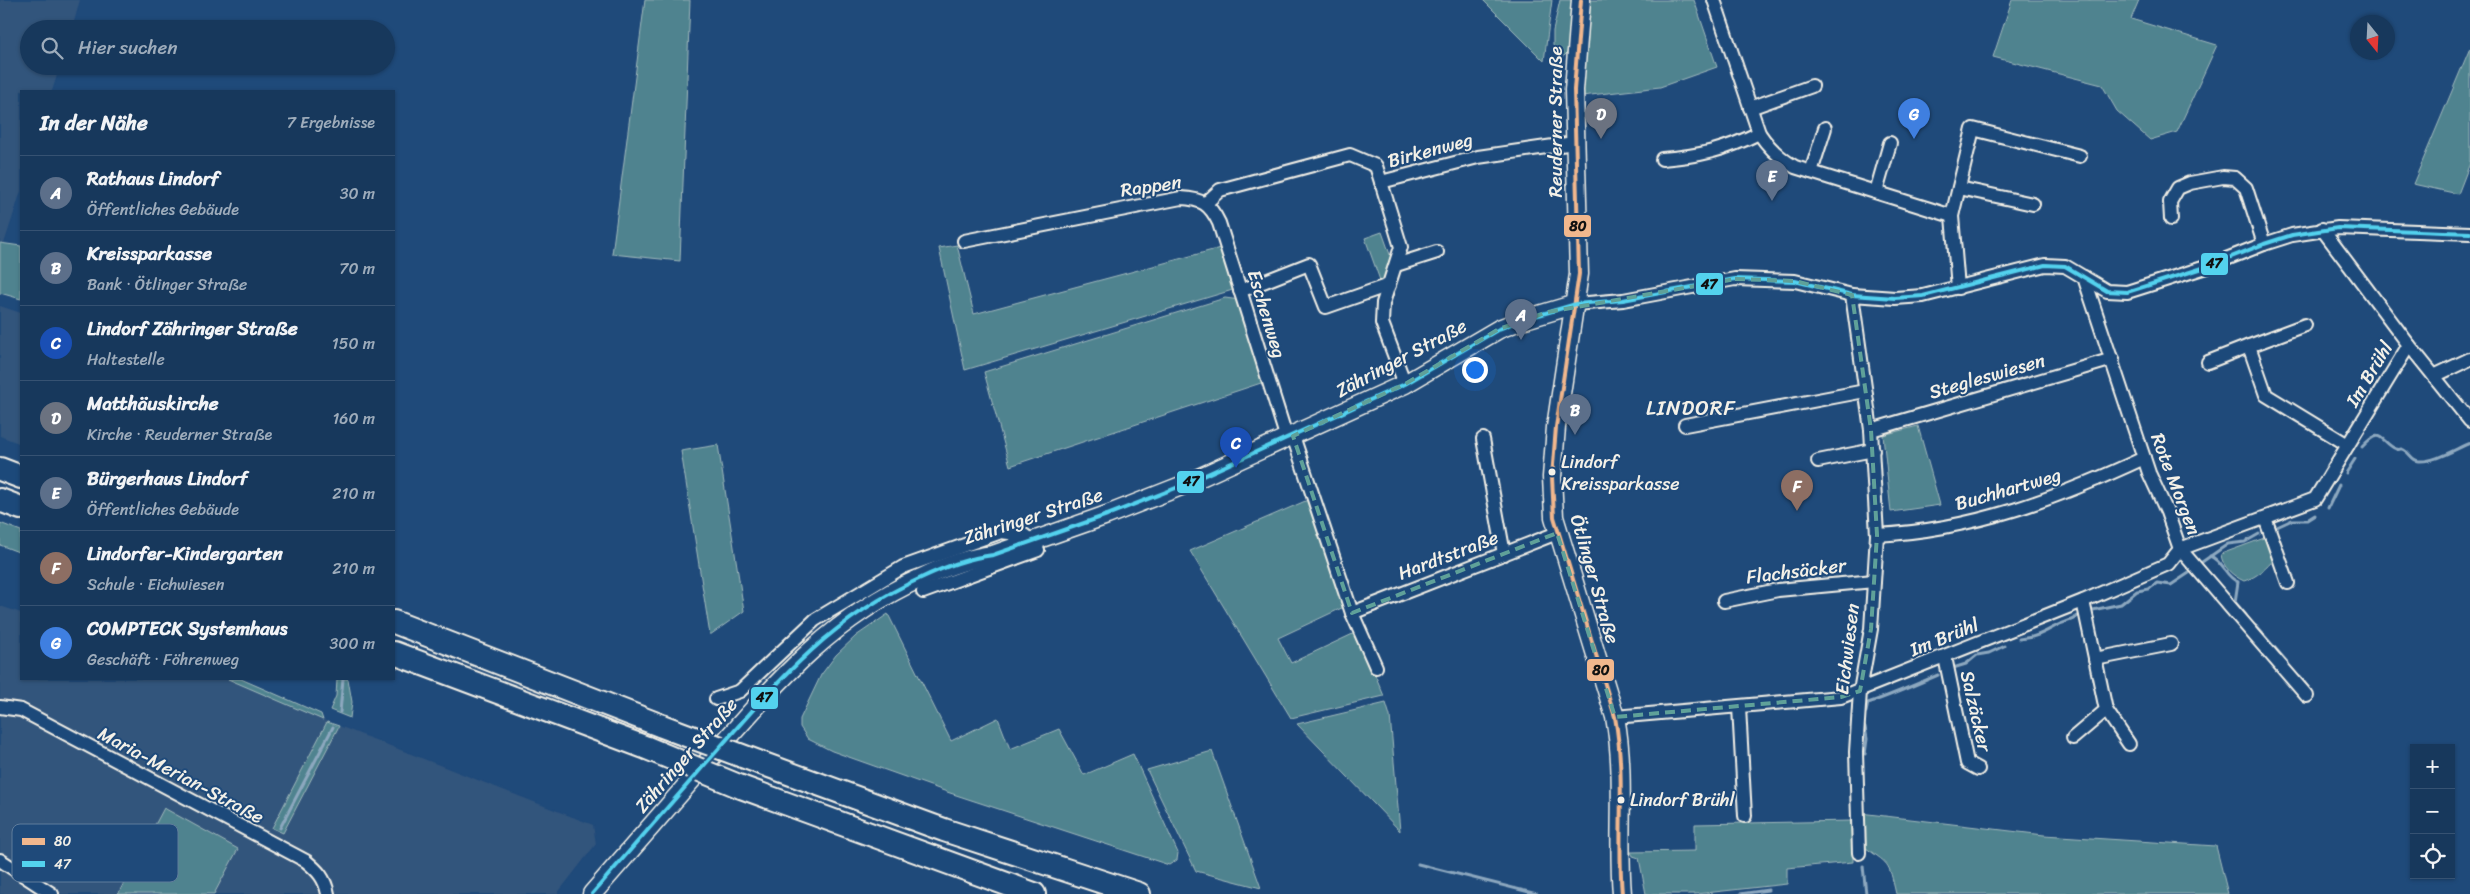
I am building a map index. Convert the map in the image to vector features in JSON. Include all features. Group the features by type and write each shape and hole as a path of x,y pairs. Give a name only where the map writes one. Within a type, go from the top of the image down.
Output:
{"highway":[{"path":"0,468 20,477"},
{"path":"0,500 20,508"},
{"path":"395,622 662,726 944,830 1139,894"},
{"path":"395,653 646,748 742,787 1034,894"}],"street":[{"name":"Reuderner Straße","path":"1576,304 1579,274 1574,143 1575,63 1581,0"},
{"path":"1714,0 1759,133 1769,148 1782,160 1811,172 1952,216"},
{"path":"1750,108 1812,86"},
{"path":"1811,172 1825,128"},
{"path":"1958,288 1952,216 1973,129 2080,156"},
{"path":"1662,159 1701,156 1736,145 1759,133"},
{"name":"Birkenweg","path":"1405,384 1382,323 1383,303 1401,247 1381,182 1478,157 1574,143"},
{"path":"1876,192 1890,143"},
{"name":"Rappen","path":"964,241 1181,198 1196,199 1206,203 1220,190 1350,155 1376,166 1381,182"},
{"path":"2171,219 2170,202 2178,188 2190,183 2222,177 2235,178 2246,188 2264,244"},
{"path":"1959,188 2033,204"},
{"name":"Eschenweg","path":"1206,203 1213,210 1219,223 1290,437"},
{"path":"1576,304 1623,300 1735,278 1796,282 1852,295 1895,298 1923,296 2045,265 2065,266 2107,291 2127,292 2206,267 2264,244 2322,230 2338,228 2470,233"},
{"name":"Im Brühl","path":"1615,718 1841,697 2083,601 2168,564 2180,550 2315,499 2409,345 2322,230"},
{"path":"1396,265 1437,252"},
{"path":"1240,291 1309,264 1326,307 1389,285"},
{"name":"Rote Morgen","path":"2084,277 2113,359 2144,458 2180,550 2307,696"},
{"name":"Eichwiesen","path":"1852,295 1871,430 1877,535 1871,629 1860,691 1856,752 1859,853"},
{"name":"Zähringer Straße","path":"592,894 777,683 838,626 882,597 943,568 974,557 992,555 1142,502 1405,384 1499,330 1522,320 1576,304"},
{"name":"Ötlinger Straße","path":"1576,304 1556,427 1552,477 1554,517 1557,533 1615,718 1622,767 1620,856 1622,894"},
{"path":"2208,362 2305,325"},
{"path":"2409,345 2470,421"},
{"path":"2250,346 2266,394 2348,445"},
{"path":"2434,376 2470,358"},
{"name":"Stegleswiesen","path":"1871,430 2113,359"},
{"path":"1685,425 1865,391"},
{"path":"1290,437 1352,613 1376,667"},
{"path":"1483,439 1504,554"},
{"path":"1818,461 1873,450"},
{"name":"Buchhartweg","path":"1877,535 1946,526 2002,514 2048,500 2144,458"},
{"path":"2265,518 2288,583"},
{"path":"716,699 740,691 815,620 903,567 1001,532 1024,535 1032,541 1038,550 923,592"},
{"name":"Hardtstraße","path":"1352,613 1557,533"},
{"name":"Flachsäcker","path":"1724,601 1778,590 1874,581"},
{"path":"2083,601 2106,710 2129,744"},
{"path":"2095,659 2171,644"},
{"name":"Salzäcker","path":"1945,657 1967,764 1978,769"},
{"name":"Maria-Merian-Straße","path":"0,707 21,710 306,861 319,871 328,894"},
{"path":"1738,707 1745,816"},
{"path":"2073,738 2106,710"},
{"path":"0,860 12,868"},
{"path":"34,882 52,894"}],"highlighted area":[{"path":"1735,279 1795,281 1852,295 1871,430 1877,535 1871,629 1860,691 1841,697 1615,717 1557,533 1352,613 1293,436 1405,384 1499,329 1548,312"}],"shaded area":[{"path":"0,0 80,0 74,20 20,20 20,75 57,75 52,90 20,90 20,194 0,256"},
{"path":"0,306 20,313 20,444 0,436"},
{"path":"0,606 20,613 20,680 230,680 316,717 593,825 596,844 557,894 0,894"}],"green space":[{"path":"645,0 690,0 680,261 612,254"},
{"path":"1483,0 1552,0 1544,61"},
{"path":"1560,0 1575,0 1567,53 1564,56 1556,53 1553,45 1553,31"},
{"path":"1591,0 1694,0 1717,67 1660,87 1582,96"},
{"path":"2012,0 2139,0 2131,19 2217,45 2177,132 2150,140 2117,111 2102,85 1993,57"},
{"path":"2470,48 2470,163 2458,194 2413,184"},
{"path":"1382,232 1392,260 1386,281 1381,283 1365,238"},
{"path":"0,243 20,246 20,299 0,293"},
{"path":"957,245 974,314 1224,247 1236,289 965,370 939,248"},
{"path":"1225,298 1240,300 1264,382 1010,466 984,372"},
{"path":"1918,426 1940,505 1891,512 1883,435"},
{"path":"718,445 744,611 710,635 681,451"},
{"path":"1310,499 1346,606 1278,638 1291,663 1357,632 1384,696 1291,718 1190,551"},
{"path":"0,523 20,531 20,553 0,545"},
{"path":"2267,537 2275,558 2253,577 2244,581 2232,574 2223,563 2221,554"},
{"path":"888,614 951,741 998,718 1010,749 1059,729 1084,775 1133,754 1178,853 1177,860 1169,865 950,793 832,751 808,739 800,727 800,719 821,675 836,655 856,636"},
{"path":"230,680 243,680 321,714 323,720"},
{"path":"337,680 348,680 352,702 350,718 330,710 336,696"},
{"path":"1386,703 1390,716 1400,831 1297,724"},
{"path":"327,722 339,726 283,833 272,828"},
{"path":"1212,751 1261,888 1196,871 1147,770"},
{"path":"164,808 238,849 214,894 118,894 124,882 178,882 178,824 155,824"},
{"path":"1860,813 2044,835 2216,846 2228,894 1896,894 1886,864 1862,845"},
{"path":"1852,821 1853,862 1787,868 1787,884 1696,894 1646,894 1639,858 1633,856 1631,852 1695,851 1695,824"}],"waterway":[{"path":"2448,377 2456,372"},
{"path":"2362,447 2369,440 2377,436 2396,449 2404,450 2415,460 2425,461 2470,443"},
{"path":"2346,473 2355,459"},
{"path":"2328,508 2339,485"},
{"path":"2277,527 2292,520 2307,520 2315,515"},
{"path":"2202,562 2228,544 2245,542 2259,534"},
{"path":"2210,556 2218,561 2230,577 2238,582 2235,602 2246,615"},
{"path":"2093,610 2121,604 2137,591 2149,589 2157,583 2171,585 2189,573"},
{"path":"2019,639 2039,635 2078,616"},
{"path":"2256,626 2288,663"},
{"path":"1953,668 1966,664 1977,655 1989,653 2004,646"},
{"path":"1866,712 1868,703 1938,675"},
{"path":"2300,677 2311,691"},
{"path":"340,712 343,680"},
{"path":"280,828 333,727"},
{"path":"1865,727 1867,739 1865,754"},
{"path":"1418,864 1537,894"},
{"path":"1863,866 1866,894"},
{"path":"1740,894 1768,890"}],"transit line":[{"name":"80","path":"1581,0 1574,90 1579,274 1556,427 1552,477 1554,517 1615,717 1621,783 1620,850 1622,894"},
{"name":"47","path":"592,894 731,734 779,682 829,635 857,614 888,595 947,567 974,558 993,555 1107,515 1181,486 1405,384 1499,329 1522,320 1576,304 1623,300 1735,279 1795,281 1852,295 1895,298 1923,296 2045,265 2065,266 2107,291 2127,292 2206,267 2292,235 2338,228 2470,233"}],"place":[{"name":"Matthäuskirche","path":"1601,139"},
{"name":"COMPTECK Systemhaus","path":"1914,139"},
{"name":"Bürgerhaus Lindorf","path":"1772,201"},
{"name":"Rathaus Lindorf","path":"1521,340"},
{"name":"Kreissparkasse","path":"1575,435"},
{"name":"Lindorf Zähringer Straße","path":"1236,468"},
{"name":"Lindorf Kreissparkasse","path":"1552,472"},
{"name":"Lindorfer-Kindergarten","path":"1797,511"},
{"name":"Lindorf Brühl","path":"1621,800"}],"district":[{"name":"LINDORF","path":"1691,408"}]}
